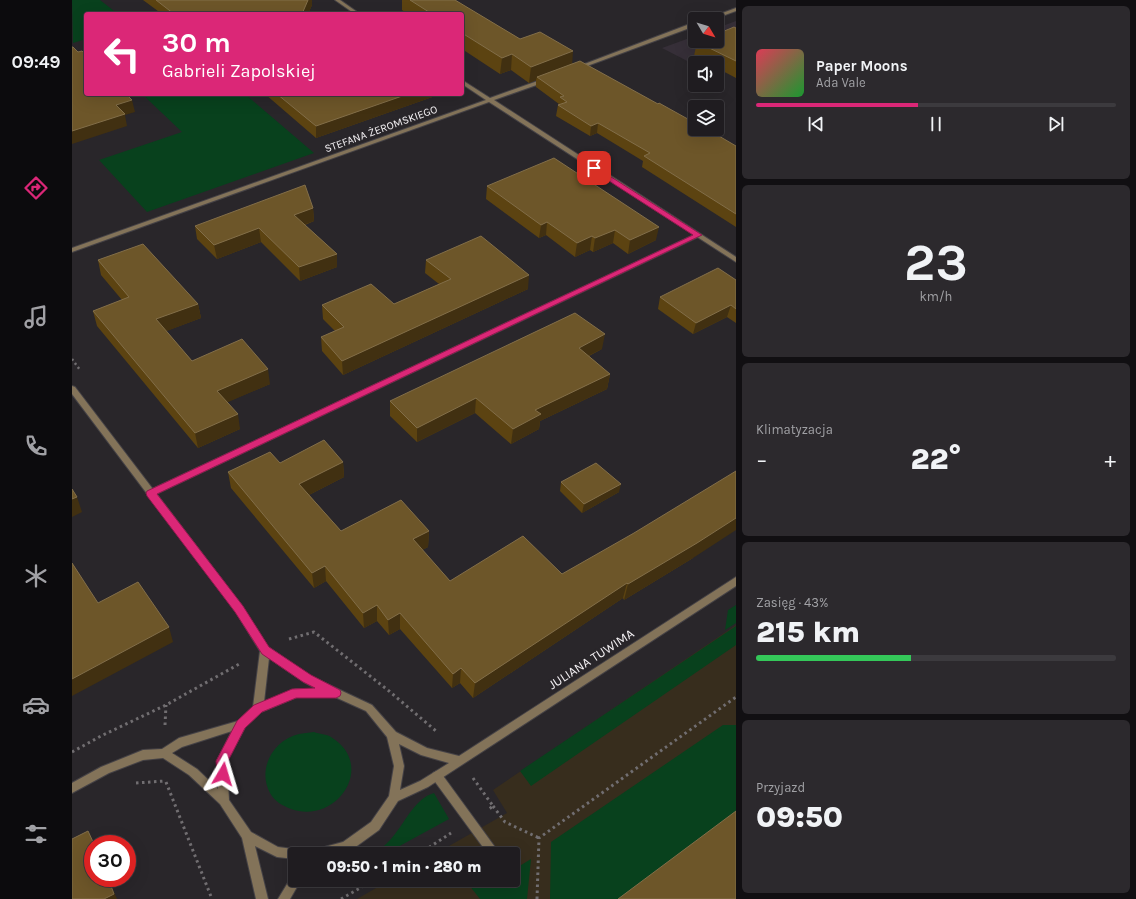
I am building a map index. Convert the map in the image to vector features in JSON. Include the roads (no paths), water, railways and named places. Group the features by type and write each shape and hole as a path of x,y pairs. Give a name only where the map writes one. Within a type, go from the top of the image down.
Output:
{"street":[{"path":"337,0 355,12"},
{"path":"724,13 736,9"},
{"path":"573,70 688,27"},
{"name":"STEFANA ŻEROMSKIEGO","path":"72,250 490,101 550,78"},
{"path":"464,83 736,260"},
{"path":"151,493 698,235"},
{"path":"72,389 239,609 265,650 307,679 369,708 392,735 425,752 460,761"},
{"name":"JULIANA TUWIMA","path":"394,798 437,776 736,581"},
{"path":"258,709 265,650"},
{"path":"224,801 222,761 241,724 258,709 296,693 336,693"},
{"path":"72,788 105,770 143,755 164,753 179,742 241,724"},
{"path":"346,847 375,826 394,798 400,766 392,735"},
{"path":"164,753 193,772 224,801 247,836 262,899"},
{"path":"437,776 490,847"},
{"path":"247,836 277,852 288,853"},
{"path":"284,899 292,887"}]}
